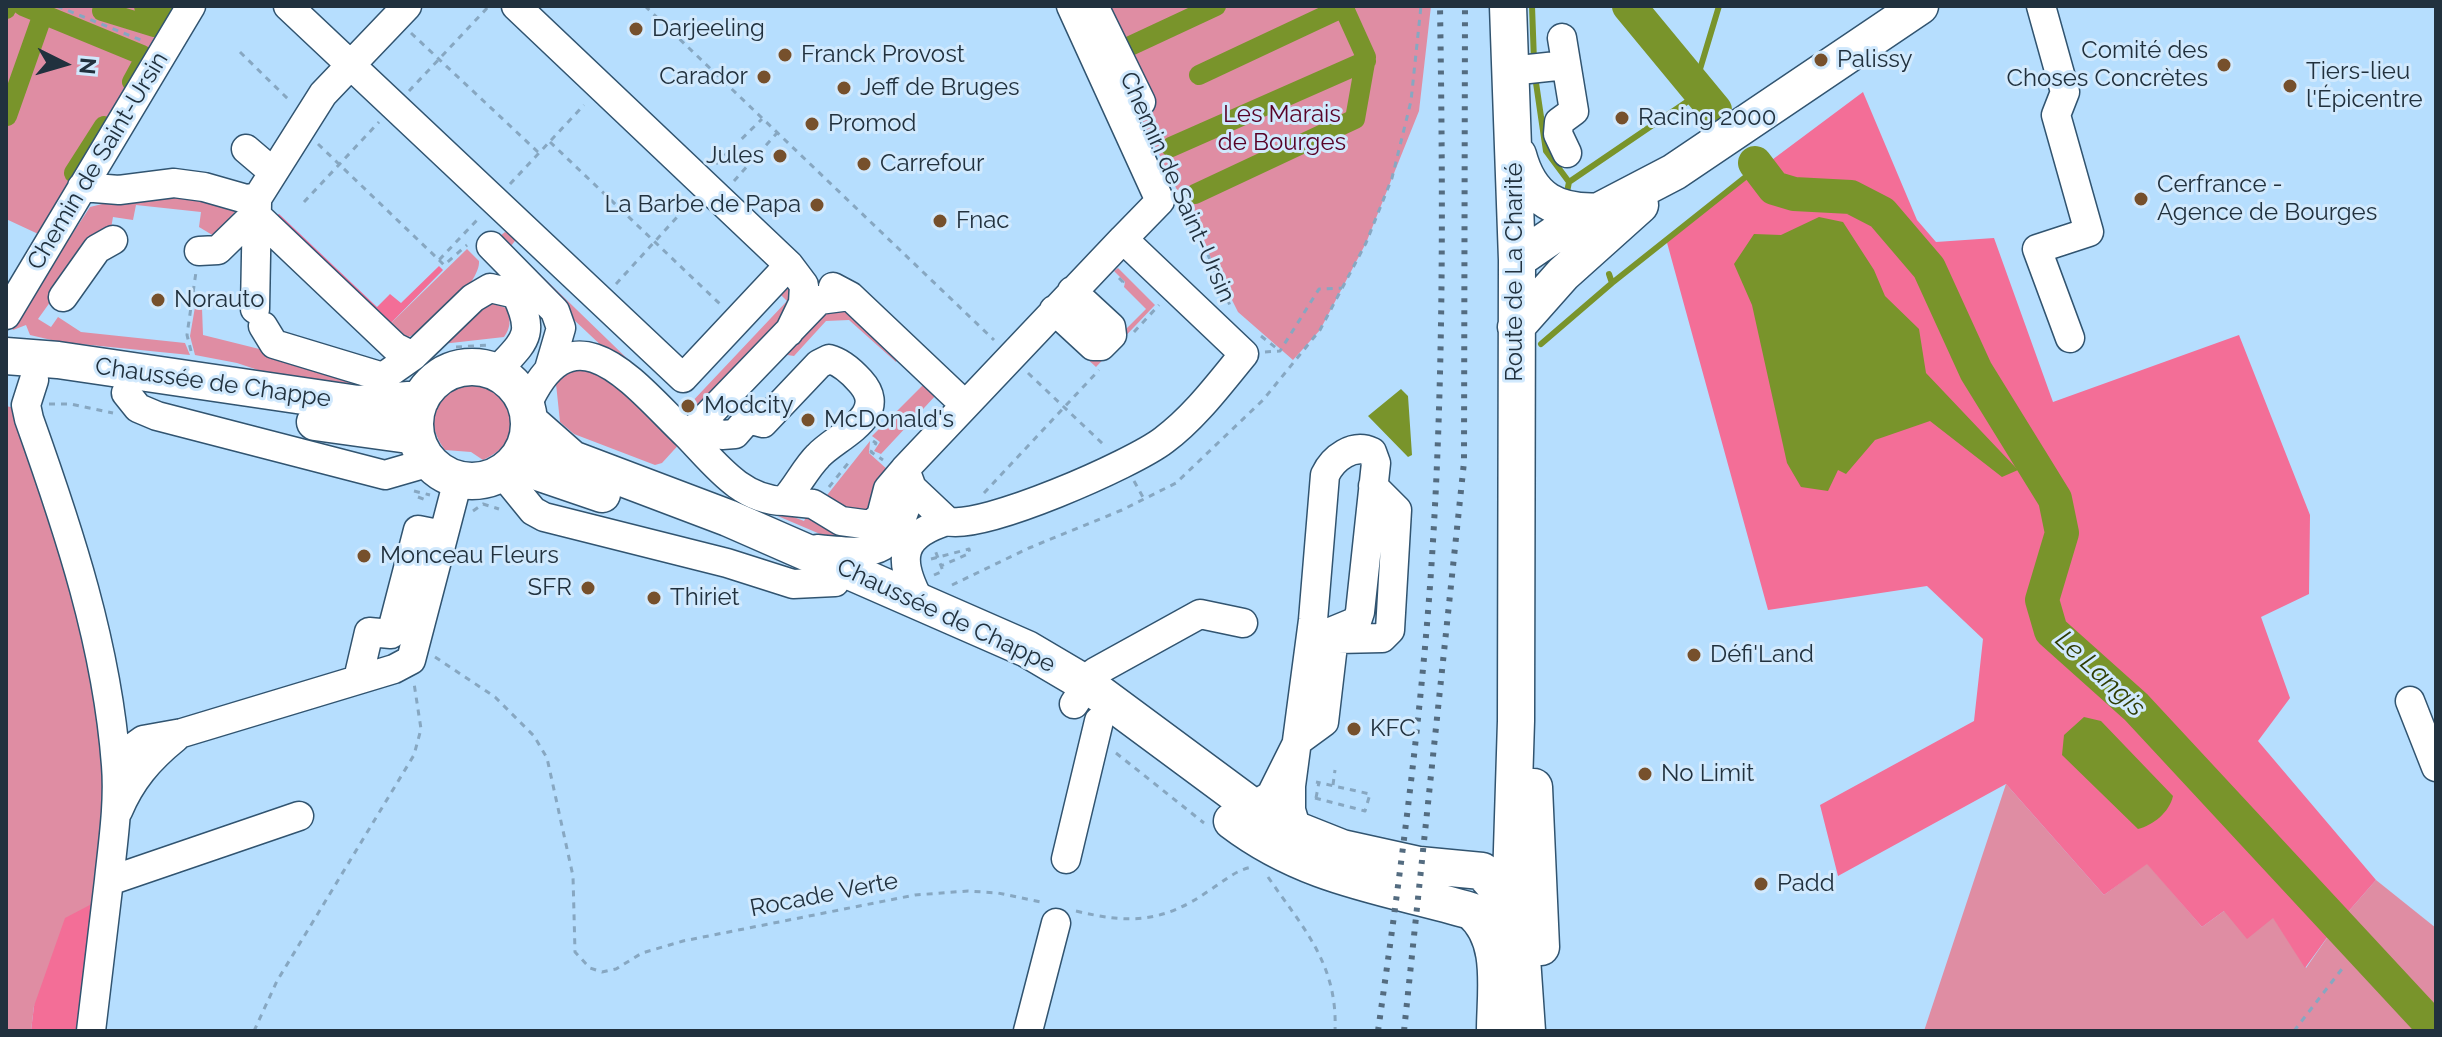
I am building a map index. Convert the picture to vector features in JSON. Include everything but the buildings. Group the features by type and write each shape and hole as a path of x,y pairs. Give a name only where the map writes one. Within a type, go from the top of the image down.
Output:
{"main road":[{"name":"Route de La Charité","path":"1506,1031 1504,885 1516,721 1515,145 1541,62 1508,6"},
{"path":"1517,260 1555,234 1674,172 1907,10"},
{"path":"1515,145 1528,182 1547,201 1575,213 1602,211"},
{"path":"1516,327 1563,274 1674,172"},
{"path":"1517,260 1563,274"},
{"name":"Chaussée de Chappe","path":"6,356 58,360 358,404 421,399"},
{"path":"435,459 415,419 421,399 440,377 462,367 496,372"},
{"name":"Chaussée de Chappe","path":"496,372 522,392 528,414 572,459 796,547 1027,649 1089,712 1261,842 1303,826"},
{"name":"Chaussée de Chappe","path":"22,386 126,393 435,459 479,481 508,468 835,582 1027,672 1269,819 1303,826 1342,848 1419,865 1482,871 1504,885"},
{"path":"508,468 525,447 528,414"},
{"name":"Route de La Charité","path":"1514,538 1524,593 1542,940 1530,1031"},
{"name":"Chaussée de Chappe","path":"1342,848 1446,859 1475,852 1494,828 1504,805 1506,585 1514,538"},
{"name":"Chaussée de Chappe","path":"1303,826 1358,880 1465,893 1504,885"},
{"name":"Chaussée de Chappe","path":"1303,826 1371,888 1471,911 1484,921 1494,939 1495,1031"},
{"path":"1530,1031 1519,914 1504,885 1537,826"}],"street":[{"name":"Chemin de Saint-Ursin","path":"6,315 191,6"},
{"path":"288,6 683,378 737,321 796,275"},
{"path":"516,6 717,179 796,275 803,303 789,332"},
{"path":"549,369 570,355 591,355 611,363 694,431 738,487 763,500 813,504 841,521 871,525 881,516 888,489 908,478 963,403 1160,201 1071,6"},
{"name":"Chemin de Saint-Ursin","path":"1094,6 1141,102"},
{"path":"2041,6 2065,92 2056,115 2089,232 2037,249 2070,338"},
{"path":"199,251 218,250 256,206 273,172 323,94 401,12"},
{"path":"1541,62 1574,111 1559,122 1558,134 1567,153"},
{"path":"246,149 273,172"},
{"path":"82,187 119,190 174,183 204,187 246,199 395,347 413,356"},
{"path":"256,206 259,317 274,344 383,377 413,356 473,298 490,288 516,294 528,319 525,338 496,372"},
{"path":"490,288 490,230 505,209"},
{"path":"919,600 907,576 908,544 921,529 945,529 974,522 1125,465 1165,439 1251,344 1123,239"},
{"path":"63,297 97,249 113,240"},
{"path":"491,246 555,311 561,328 549,369 528,414"},
{"path":"796,275 835,287 850,296 963,403"},
{"path":"694,431 819,300 850,296"},
{"path":"694,431 735,434 748,419 763,423 819,364 829,359 839,362 862,383 869,397 866,414 857,427 819,454 784,501"},
{"path":"22,386 72,544 101,660 117,767 116,816 91,1031"},
{"path":"1303,826 1298,741 1325,475 1330,466 1352,449 1362,447 1372,452 1376,463 1360,612 1357,621 1323,635 1307,666"},
{"path":"117,767 125,753 143,740 182,733 358,679 421,653 443,535 435,459"},
{"path":"908,478 945,529"},
{"path":"796,547 862,554 881,549 901,523 908,478"},
{"path":"1252,807 1271,795 1298,741 1324,722 1333,645 1338,639 1382,638 1393,622 1397,510 1373,486"},
{"path":"358,679 369,632 391,634 418,530 443,535"},
{"path":"1066,859 1095,672 1200,614 1243,623"},
{"path":"2410,701 2436,767"},
{"path":"109,711 124,728 143,740"},
{"path":"116,816 127,791 149,759 182,733"},
{"path":"109,881 299,816"},
{"path":"1028,1031 1061,913"}],"path":[{"path":"57,6 165,50"},
{"path":"645,6 1125,465"},
{"path":"401,12 539,153"},
{"path":"240,52 293,103"},
{"path":"601,300 717,179 763,118"},
{"path":"717,179 778,132"},
{"path":"550,142 737,321"},
{"name":"Chemin de Saint-Ursin","path":"1178,187 1234,315"},
{"path":"195,361 187,335 199,251"},
{"path":"1280,351 1312,296 1327,287 1342,288"},
{"path":"1134,332 1165,299"},
{"path":"1251,344 1280,351"},
{"path":"1251,344 1280,351"},
{"path":"926,552 1103,366"},
{"path":"867,439 876,443 871,452 877,455"},
{"path":"825,493 851,460"},
{"path":"1139,490 1144,499"},
{"path":"928,560 937,556 969,549 970,553 941,565 937,556"},
{"path":"254,1031 277,981 414,755 421,729 421,653"},
{"name":"Rocade Verte","path":"421,653 432,655 495,697 534,736 547,758 573,876 575,952 590,968 602,972 616,969 642,953 683,941 915,895 968,891 998,893 1061,913 1159,918 1200,897 1242,869 1261,867"},
{"path":"1089,712 1214,830"},
{"path":"1333,785 1335,770"},
{"path":"1303,826 1365,811 1370,794 1311,780"},
{"path":"1303,826 1319,782"},
{"path":"1250,858 1261,867 1307,928 1323,962 1333,995 1335,1031"},
{"path":"2294,1031 2345,965"}],"green space":[{"path":"6,6 191,6 49,239 6,219"},
{"name":"Les Marais de Bourges","path":"1085,6 1431,6 1419,111 1366,243 1320,330 1293,360 1238,312"},
{"path":"175,186 235,205 235,212 214,236 199,227 201,212 136,205 133,220 113,217 110,234 98,235 38,319 51,327 58,317 81,332 185,343 190,355 60,342 30,335 26,325 13,330 11,327 90,207"},
{"path":"505,232 518,237 511,246 674,404 690,414 684,417 658,399 503,253 500,236"},
{"path":"467,249 479,261 477,271 449,308 423,329 402,339 387,327"},
{"path":"1118,268 1155,305 1096,367 1055,329 1099,356 1146,309 1124,287 1125,282 1114,271"},
{"path":"790,276 790,311 697,410 688,406 787,301 777,291"},
{"path":"835,300 899,354 896,362 849,320 826,321 794,356 781,354"},
{"path":"490,302 506,308 510,323 504,337 442,344 472,314"},
{"path":"195,307 202,308 203,335 380,379 378,388 267,373 237,363 195,355 190,336"},
{"path":"595,364 683,440 662,463 655,465 574,434 560,422 555,374"},
{"path":"471,379 488,383 501,391 510,402 514,414 508,440 483,460 471,452 445,450 434,427 436,406 441,397 459,383"},
{"path":"925,383 938,393 881,454 874,451 880,442 872,436"},
{"path":"6,406 19,409 75,573 101,711 107,896 34,1006 31,1031 6,1031"},
{"path":"870,441 869,453 888,470 878,504 861,520 824,499"},
{"path":"773,509 804,521 810,510 865,531 853,548 773,514"},
{"path":"2006,784 2104,895 2147,863 2202,927 2224,911 2273,917 2306,968 2334,928 2376,880 2436,928 2436,1031 1924,1031"}],"shaded area":[{"path":"1863,92 1917,220 1936,242 1994,238 2053,402 2239,335 2310,515 2309,594 2261,617 2290,698 2258,741 2376,880 2334,928 2305,968 2273,918 2247,939 2224,911 2202,927 2147,864 2104,895 2006,784 1838,876 1820,805 1974,721 1983,639 1927,586 1768,610 1666,239"},
{"path":"279,214 377,307 390,294 401,303 439,266 443,270 387,327 275,217"},
{"path":"1819,217 1843,222 1874,270 1885,296 1919,329 1926,373 2018,470 2002,477 1930,421 1875,440 1846,474 1838,470 1828,491 1801,487 1787,463 1752,305 1734,264 1754,234 1781,235"},
{"path":"1401,389 1408,396 1412,455 1408,457 1368,416"},
{"path":"2084,717 2101,721 2173,796 2164,813 2149,825 2138,829 2062,755 2064,735"},
{"path":"107,896 90,1031 31,1031 34,1006 65,918"}],"waterway":[{"path":"23,6 142,55 145,58 132,82"},
{"path":"144,6 147,18 154,27 165,6"},
{"path":"1128,47 1216,6"},
{"path":"1195,194 1355,119 1366,57 1343,6"},
{"path":"1532,6 1534,61"},
{"name":"Le Langis","path":"1629,6 1715,110"},
{"path":"1569,182 1691,99 1719,6"},
{"path":"1199,75 1344,7"},
{"path":"102,11 154,27"},
{"path":"7,116 43,14"},
{"path":"1171,147 1366,61"},
{"path":"1535,76 1546,151 1569,182 1567,192"},
{"path":"74,173 104,126"},
{"name":"Le Langis","path":"1755,163 1774,188 1794,194 1851,197 1882,213 1929,268 1976,371 2055,499 2062,533 2042,600 2051,631 2136,707 2436,1030"},
{"path":"1609,274 1612,283 1758,167"},
{"path":"1541,344 1612,283"}],"railway":[{"path":"1378,1031 1414,753 1435,514 1441,296 1440,6"},
{"path":"1404,1031 1464,462 1465,6"}],"place":[{"name":"Darjeeling","path":"636,29"},
{"name":"Franck Provost","path":"785,55"},
{"name":"Palissy","path":"1821,60"},
{"name":"Comité des Choses Concrètes","path":"2224,65"},
{"name":"Carador","path":"764,77"},
{"name":"Tiers-lieu l'Épicentre","path":"2290,86"},
{"name":"Jeff de Bruges","path":"844,88"},
{"name":"Racing 2000","path":"1622,118"},
{"name":"Promod","path":"812,124"},
{"name":"Jules","path":"780,156"},
{"name":"Carrefour","path":"864,164"},
{"name":"Cerfrance - Agence de Bourges","path":"2141,199"},
{"name":"La Barbe de Papa","path":"817,205"},
{"name":"Fnac","path":"940,221"},
{"name":"Norauto","path":"158,300"},
{"name":"Modcity","path":"688,406"},
{"name":"McDonald's","path":"808,420"},
{"name":"Monceau Fleurs","path":"364,556"},
{"name":"SFR","path":"588,588"},
{"name":"Thiriet","path":"654,598"},
{"name":"Défi'Land","path":"1694,655"},
{"name":"KFC","path":"1354,729"},
{"name":"No Limit","path":"1645,774"},
{"name":"Padd","path":"1761,884"}]}
